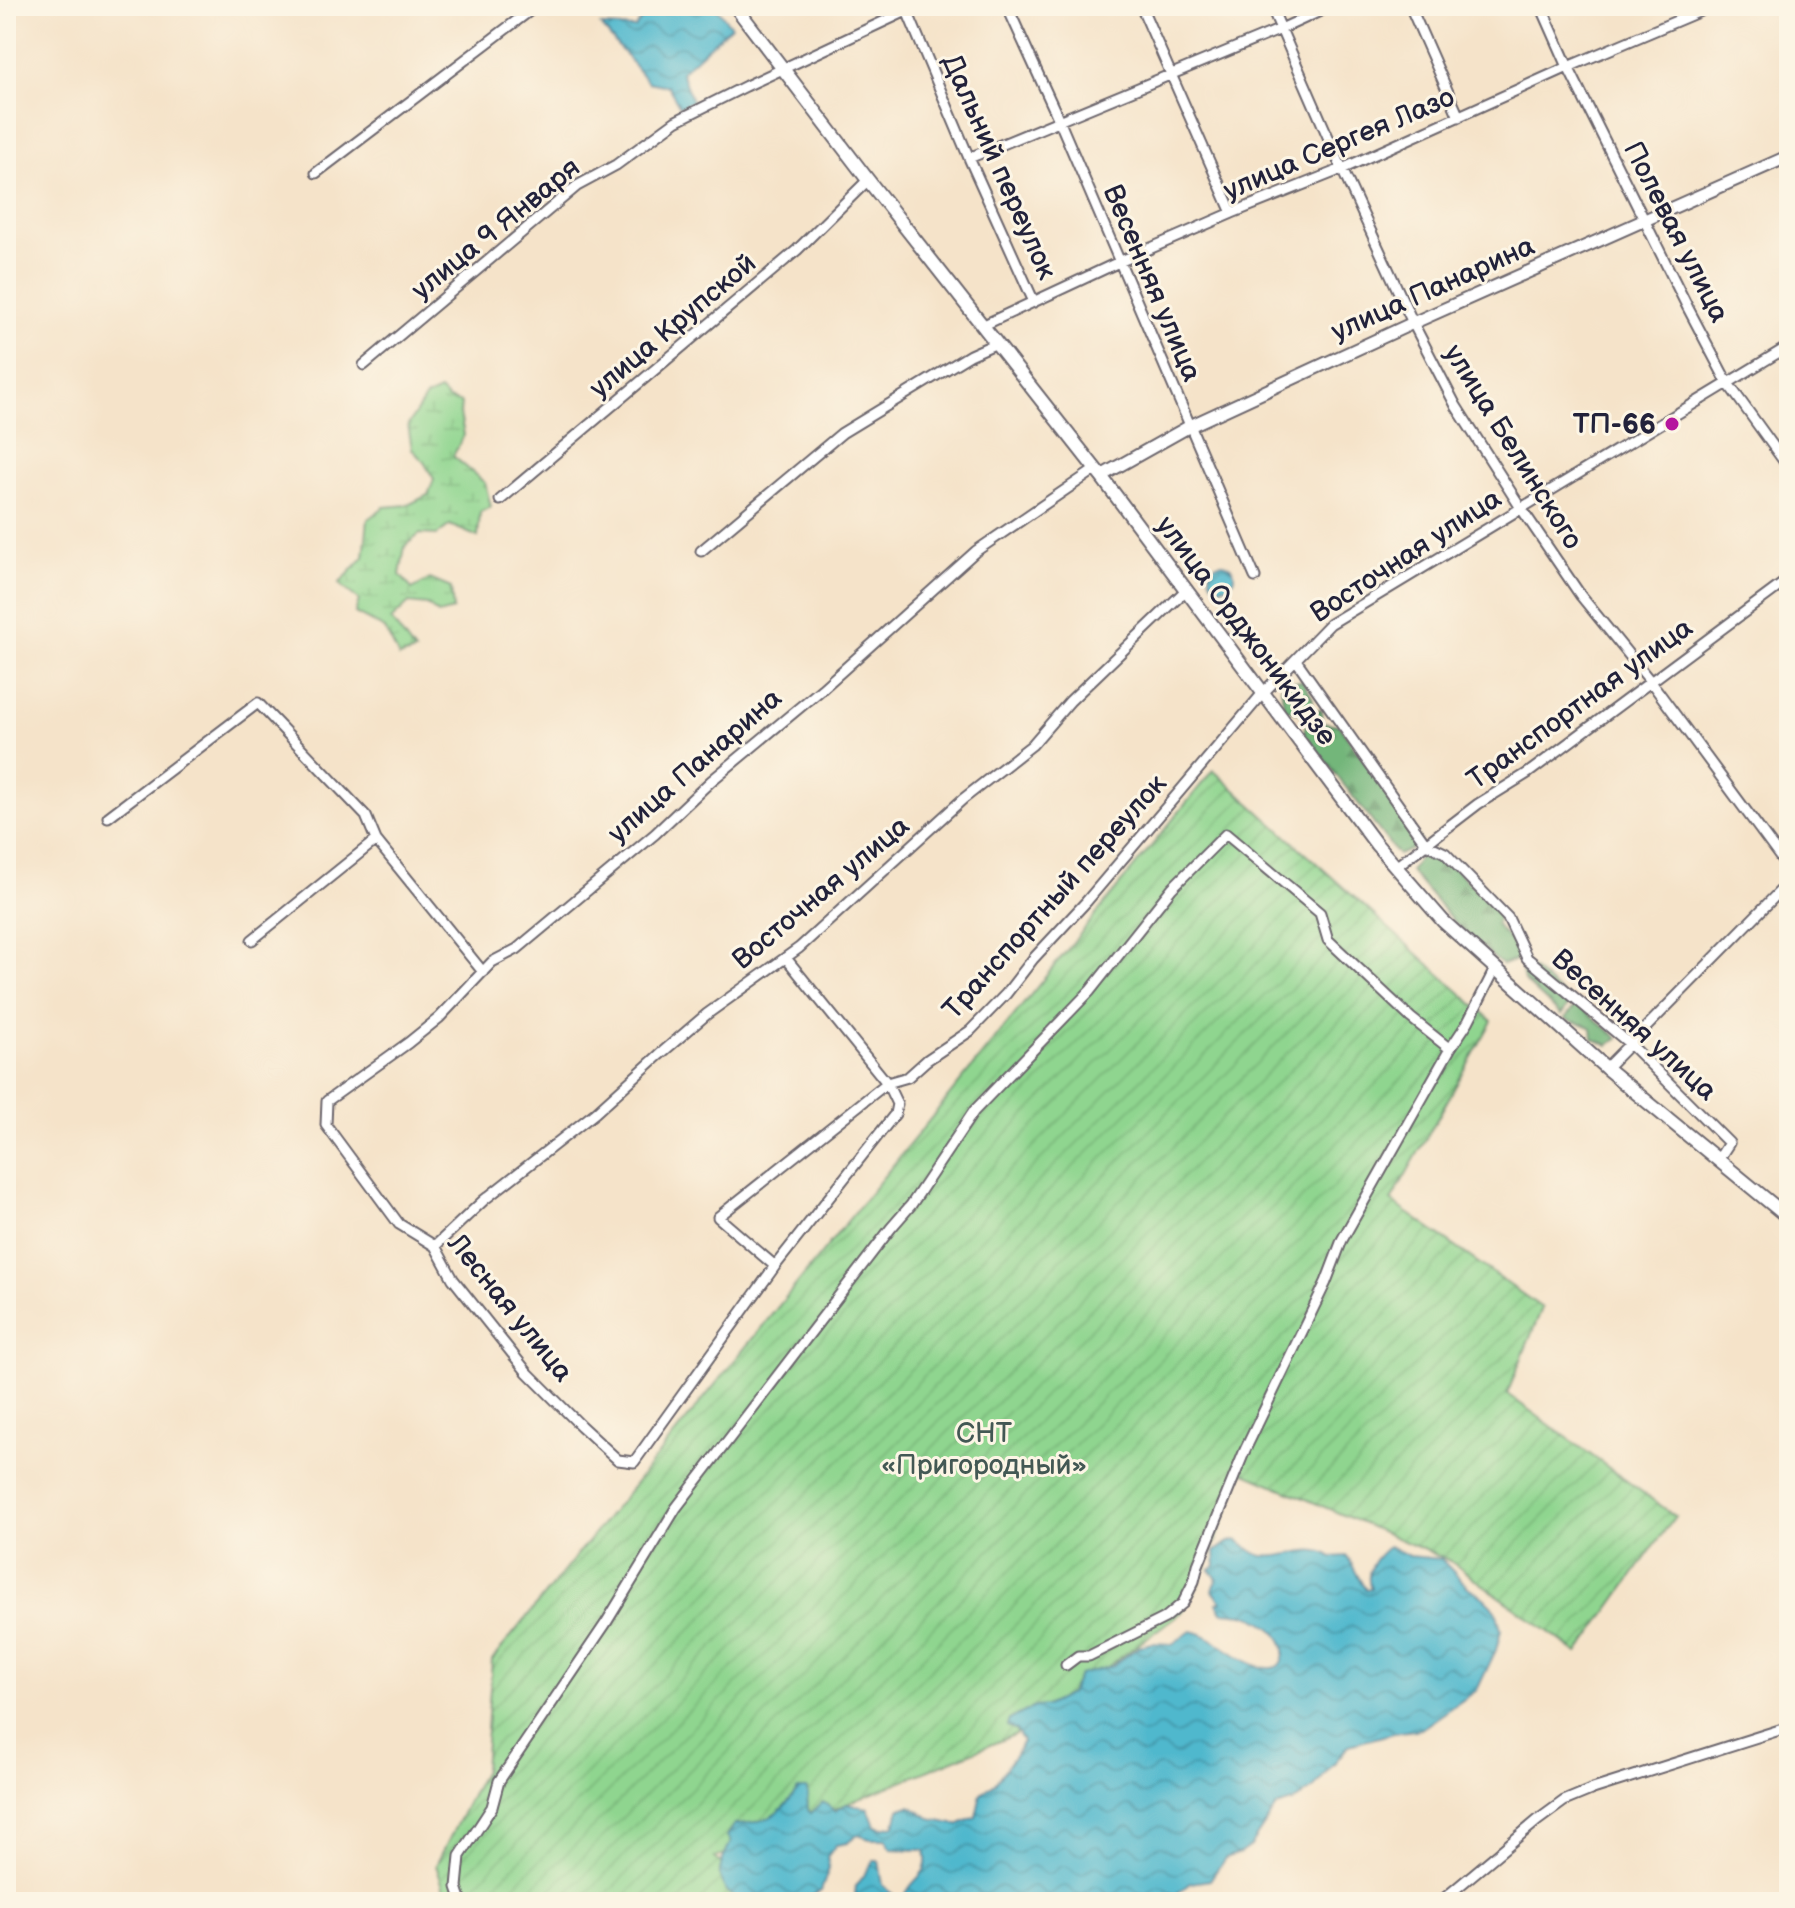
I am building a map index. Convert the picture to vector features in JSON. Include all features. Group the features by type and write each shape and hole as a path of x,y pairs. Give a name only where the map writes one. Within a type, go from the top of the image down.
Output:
{"main road":[{"name":"улица Орджоникидзе","path":"735,6 1098,472 1376,844 1443,921 1495,969 1606,1068 1789,1218"}],"street":[{"path":"316,173 536,6"},
{"name":"улица 9 Января","path":"364,365 577,186 616,165 676,121 906,8 917,6"},
{"name":"Весенняя улица","path":"1007,6 1255,577"},
{"path":"1141,6 1232,213"},
{"name":"улица Белинского","path":"1271,6 1413,323 1456,406 1581,596 1651,682 1789,869"},
{"path":"969,158 1331,6"},
{"path":"1410,6 1459,117"},
{"name":"Полевая улица","path":"1541,6 1568,67 1727,382 1789,468"},
{"name":"улица Сергея Лазо","path":"984,325 1119,262 1342,169 1712,6"},
{"name":"Дальний переулок","path":"906,8 1034,302"},
{"name":"улица Панарина","path":"327,1101 439,1018 492,962 517,949 655,834 711,781 822,689 976,551 1098,472 1413,323 1789,156"},
{"name":"улица Крупской","path":"500,500 797,250 868,180"},
{"path":"701,551 842,433 970,355 997,343"},
{"name":"Восточная улица","path":"1263,693 1330,624 1789,346"},
{"name":"Транспортная улица","path":"1397,866 1789,579"},
{"name":"Восточная улица","path":"435,1246 484,1200 595,1113 707,1014 786,958 963,799 1032,745 1070,701 1185,591"},
{"name":"Весенняя улица","path":"1296,660 1426,844 1445,853 1508,918 1527,958 1630,1044 1729,1143 1718,1160"},
{"name":"Транспортный переулок","path":"775,1266 718,1217 887,1083 908,1077 970,1031 1086,902 1263,693"},
{"path":"108,817 258,703 366,816 376,840 483,972"},
{"path":"462,1902 457,1887 460,1856 492,1807 499,1781 606,1623 676,1508 911,1205 974,1111 1090,991 1172,888 1226,834 1320,913 1328,940 1411,1018 1450,1049"},
{"path":"252,940 376,840"},
{"path":"1606,1068 1789,882"},
{"path":"775,1266 895,1114 897,1104 887,1083 786,958"},
{"path":"1066,1665 1078,1656 1089,1656 1165,1618 1183,1603 1245,1450 1326,1282 1342,1240 1468,1022 1495,969"},
{"name":"Лесная улица","path":"327,1101 326,1125 399,1224 435,1246 453,1279 527,1372 618,1460 634,1462 775,1266"},
{"path":"1440,1902 1564,1801 1789,1727"}],"green space":[{"path":"440,391 448,399 461,403 464,435 453,456 485,483 491,507 480,512 478,537 450,525 437,535 420,534 405,546 400,575 412,589 430,579 451,588 453,610 438,614 427,605 409,603 391,620 415,652 399,657 385,629 355,613 359,600 339,584 364,557 368,519 384,507 408,505 428,495 434,479 412,449 408,425 426,397"},
{"path":"1303,681 1313,699 1311,708 1303,714 1284,708 1281,687 1289,682"},
{"path":"1320,709 1321,722 1339,725 1421,842 1410,850 1398,855 1304,733 1306,723"},
{"name":"СНТ «Пригородный»","path":"1213,770 1492,1021 1391,1201 1542,1308 1507,1394 1675,1516 1578,1653 1450,1561 1243,1472 1199,1584 1182,1612 1117,1660 1014,1735 715,1858 769,1902 448,1902 436,1865 484,1770 492,1660"},
{"path":"1426,849 1442,855 1500,915 1495,924 1519,950 1521,958 1502,965 1455,923 1410,871"},
{"path":"1528,965 1571,1002 1561,1015 1524,981 1522,972"},
{"path":"1577,1004 1618,1038 1609,1045 1593,1039 1592,1028 1565,1018"}],"water":[{"path":"651,6 715,6 731,26 681,72 692,101 680,107 668,86 648,82 601,26 635,28"},
{"path":"1222,563 1233,570 1234,575 1227,586 1222,587 1211,580 1210,575 1217,564"},
{"path":"1236,1540 1263,1556 1316,1551 1332,1557 1346,1556 1366,1590 1371,1589 1369,1576 1372,1565 1389,1546 1409,1556 1441,1559 1496,1610 1501,1630 1496,1650 1477,1690 1421,1729 1349,1745 1312,1790 1276,1807 1250,1846 1225,1858 1210,1880 1190,1883 1166,1902 870,1902 855,1897 856,1885 874,1861 879,1861 883,1885 896,1897 905,1896 926,1866 925,1850 891,1849 886,1839 858,1835 847,1843 836,1845 827,1857 829,1868 821,1891 801,1902 741,1902 725,1889 720,1868 731,1842 727,1836 735,1824 756,1822 772,1816 785,1806 798,1789 807,1789 808,1810 811,1813 823,1802 835,1811 846,1804 868,1808 875,1826 882,1828 895,1825 899,1809 910,1806 934,1820 958,1825 976,1817 981,1794 995,1783 1023,1741 1016,1730 1007,1726 1009,1720 1070,1694 1079,1675 1112,1666 1140,1646 1172,1644 1191,1631 1211,1639 1250,1663 1269,1668 1278,1666 1284,1651 1274,1631 1247,1615 1222,1612 1217,1603 1222,1602 1213,1591 1217,1578 1210,1570 1216,1566 1215,1552"}],"place":[{"name":"ТП-66","path":"1672,424"}]}
